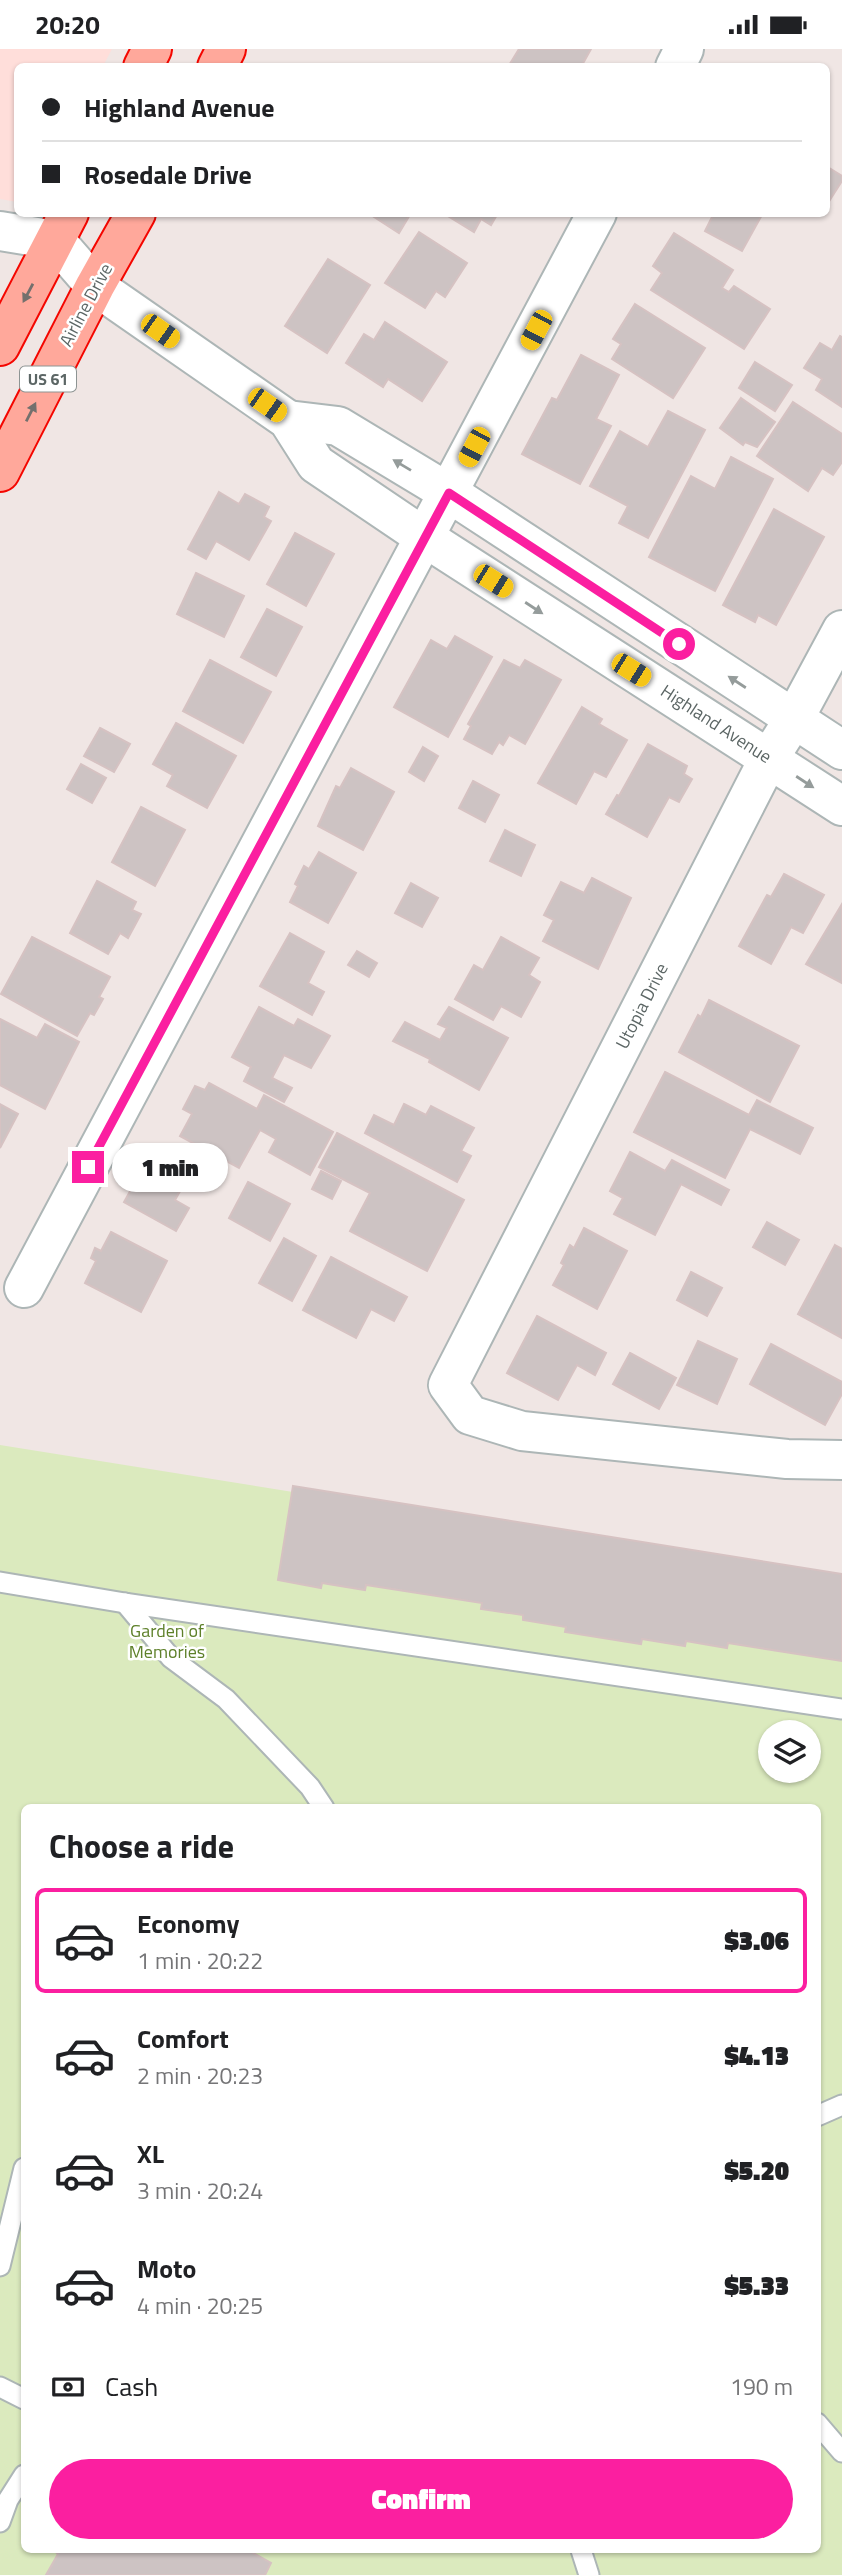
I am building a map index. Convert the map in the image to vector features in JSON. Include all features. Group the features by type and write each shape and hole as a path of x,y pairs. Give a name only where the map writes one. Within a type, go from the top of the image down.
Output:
{"highway":[{"name":"Airline Drive","path":"0,472 134,217"},
{"path":"0,347 62,227"}],"street":[{"path":"24,1287 595,217"},
{"name":"Highland Avenue","path":"62,227 96,286 288,420 316,464 424,537 842,806"},
{"path":"0,231 62,227"},
{"name":"Highland Avenue","path":"288,420 338,426 449,493 842,750"},
{"name":"Utopia Drive","path":"842,631 794,719 769,758 448,1385 470,1415 523,1431 787,1459 842,1460"}],"lane":[{"path":"0,1582 125,1603 842,1709"},
{"path":"125,1603 171,1658 235,1709 310,1787 321,1804"},
{"path":"821,2114 842,2105"},
{"path":"0,2266 21,2180"},
{"path":"0,2387 21,2398"},
{"path":"821,2428 842,2452"},
{"path":"0,2522 8,2500 21,2480"},
{"path":"583,2553 589,2575"}],"shaded area":[{"path":"0,49 112,49 105,63 14,63 14,201 0,199"}],"green space":[{"name":"Garden of Memories","path":"0,1445 842,1580 842,2575 0,2575"}],"building":[{"path":"519,49 591,49 583,63 510,63"},
{"path":"830,168 842,176 842,181 830,200"},
{"path":"374,217 409,217 399,233"},
{"path":"450,217 496,217 491,225 481,219 474,232"},
{"path":"712,217 761,217 742,251 705,231"},
{"path":"419,232 467,263 445,297 436,291 425,308 385,283"},
{"path":"674,233 733,270 722,288 729,292 734,286 770,309 744,349 651,290 662,273 653,266"},
{"path":"328,259 370,285 327,353 285,326"},
{"path":"635,304 705,348 673,398 612,359 621,344 613,339"},
{"path":"385,322 447,362 422,401 388,379 383,387 346,363 364,334 374,340"},
{"path":"840,336 842,407 816,390 822,379 804,368 820,343 832,350"},
{"path":"581,355 619,375 596,419 611,426 580,484 522,454 552,398 557,400"},
{"path":"755,362 792,385 775,411 739,388"},
{"path":"741,398 775,422 757,447 745,442 743,445 720,428"},
{"path":"793,402 842,434 842,462 833,475 822,468 808,491 757,456"},
{"path":"668,411 705,430 648,538 619,523 628,506 590,486 620,431 648,447"},
{"path":"731,457 773,479 715,591 649,557 691,476 715,489"},
{"path":"219,492 239,504 245,494 269,507 264,517 271,521 249,560 216,541 206,559 188,549"},
{"path":"774,509 824,537 776,625 758,615 755,622 723,605"},
{"path":"295,533 334,554 306,606 267,584"},
{"path":"196,573 244,596 224,637 177,614"},
{"path":"267,609 302,627 276,676 241,657"},
{"path":"455,636 492,657 448,737 394,707 431,640 447,649"},
{"path":"210,660 271,692 243,743 183,711"},
{"path":"504,660 520,668 525,660 561,680 525,744 509,735 503,745 499,742 492,754 464,739 471,726 468,724"},
{"path":"582,707 602,719 599,724 627,740 606,777 594,771 576,804 538,783"},
{"path":"176,723 236,756 207,808 167,786 173,775 153,764"},
{"path":"100,728 130,744 114,772 84,756"},
{"path":"648,744 687,766 684,774 692,779 679,802 669,797 647,837 606,814"},
{"path":"423,747 438,756 424,781 409,772"},
{"path":"81,764 106,778 92,803 67,789"},
{"path":"351,768 394,792 363,850 318,826 336,786 340,788"},
{"path":"473,781 499,795 485,822 459,808"},
{"path":"141,807 185,830 155,886 112,862"},
{"path":"505,830 535,845 521,876 490,861"},
{"path":"319,852 356,873 328,923 290,902 304,866 309,869"},
{"path":"784,874 824,895 803,933 791,927 771,964 739,946 767,895 771,897"},
{"path":"592,878 631,898 598,969 543,941 554,920 544,915 561,882 584,893"},
{"path":"97,881 136,902 132,910 141,914 128,938 120,933 108,954 70,933"},
{"path":"411,883 438,898 422,927 395,913"},
{"path":"842,904 842,983 806,964"},
{"path":"290,933 324,952 308,983 324,992 312,1015 260,986"},
{"path":"32,937 110,977 99,997 103,999 94,1015 90,1013 77,1036 1,994"},
{"path":"501,937 539,958 529,975 540,982 521,1017 501,1006 493,1020 455,999 474,965 483,970"},
{"path":"357,951 377,963 369,977 348,965"},
{"path":"709,1000 799,1046 770,1102 679,1052"},
{"path":"259,1007 294,1026 298,1019 330,1036 311,1068 284,1055 272,1078 292,1088 284,1102 244,1081 251,1067 232,1057"},
{"path":"449,1007 508,1038 479,1090 429,1062 430,1059 393,1041 405,1022 440,1040 447,1028 438,1024"},
{"path":"0,1019 37,1038 45,1024 79,1042 45,1109 0,1085"},
{"path":"665,1072 749,1115 757,1100 813,1128 800,1154 750,1129 725,1178 634,1132"},
{"path":"209,1083 257,1109 264,1095 333,1132 310,1175 269,1152 276,1139 260,1130 239,1168 180,1136 192,1114 183,1109 195,1086 205,1090"},
{"path":"0,1104 18,1114 0,1148"},
{"path":"404,1104 426,1115 431,1106 474,1128 461,1151 471,1156 457,1182 365,1133 374,1115 394,1125"},
{"path":"337,1133 464,1200 427,1271 350,1231 370,1193 319,1167"},
{"path":"153,1150 191,1172 175,1200 189,1208 176,1231 124,1202"},
{"path":"630,1152 665,1171 672,1160 729,1190 721,1205 681,1184 655,1235 614,1214 623,1198 610,1191"},
{"path":"321,1171 341,1181 332,1199 312,1189"},
{"path":"248,1182 290,1204 270,1241 229,1218"},
{"path":"767,1222 799,1240 785,1265 753,1247"},
{"path":"584,1228 627,1251 597,1309 553,1285 564,1265 561,1263 570,1245 574,1248"},
{"path":"111,1232 167,1261 141,1312 85,1283 96,1261 91,1258 95,1248 101,1251"},
{"path":"284,1238 316,1256 292,1301 259,1283"},
{"path":"835,1245 842,1249 842,1338 798,1314"},
{"path":"331,1257 407,1297 394,1321 371,1309 356,1338 303,1310"},
{"path":"691,1272 722,1288 707,1316 677,1300"},
{"path":"537,1316 606,1353 595,1375 577,1365 558,1400 507,1373"},
{"path":"698,1341 737,1359 717,1404 677,1385"},
{"path":"771,1344 842,1382 842,1394 825,1425 750,1384"},
{"path":"630,1353 676,1378 659,1409 613,1384"},
{"path":"293,1486 842,1574 842,1661 728,1643 727,1648 686,1641 685,1646 642,1639 641,1644 565,1632 566,1627 523,1620 523,1615 481,1609 482,1603 366,1585 365,1590 322,1583 321,1588 278,1580"},
{"path":"253,2553 271,2563 265,2575 46,2575 58,2554"}],"route":[{"path":"88,1167 449,493 679,644"}]}
